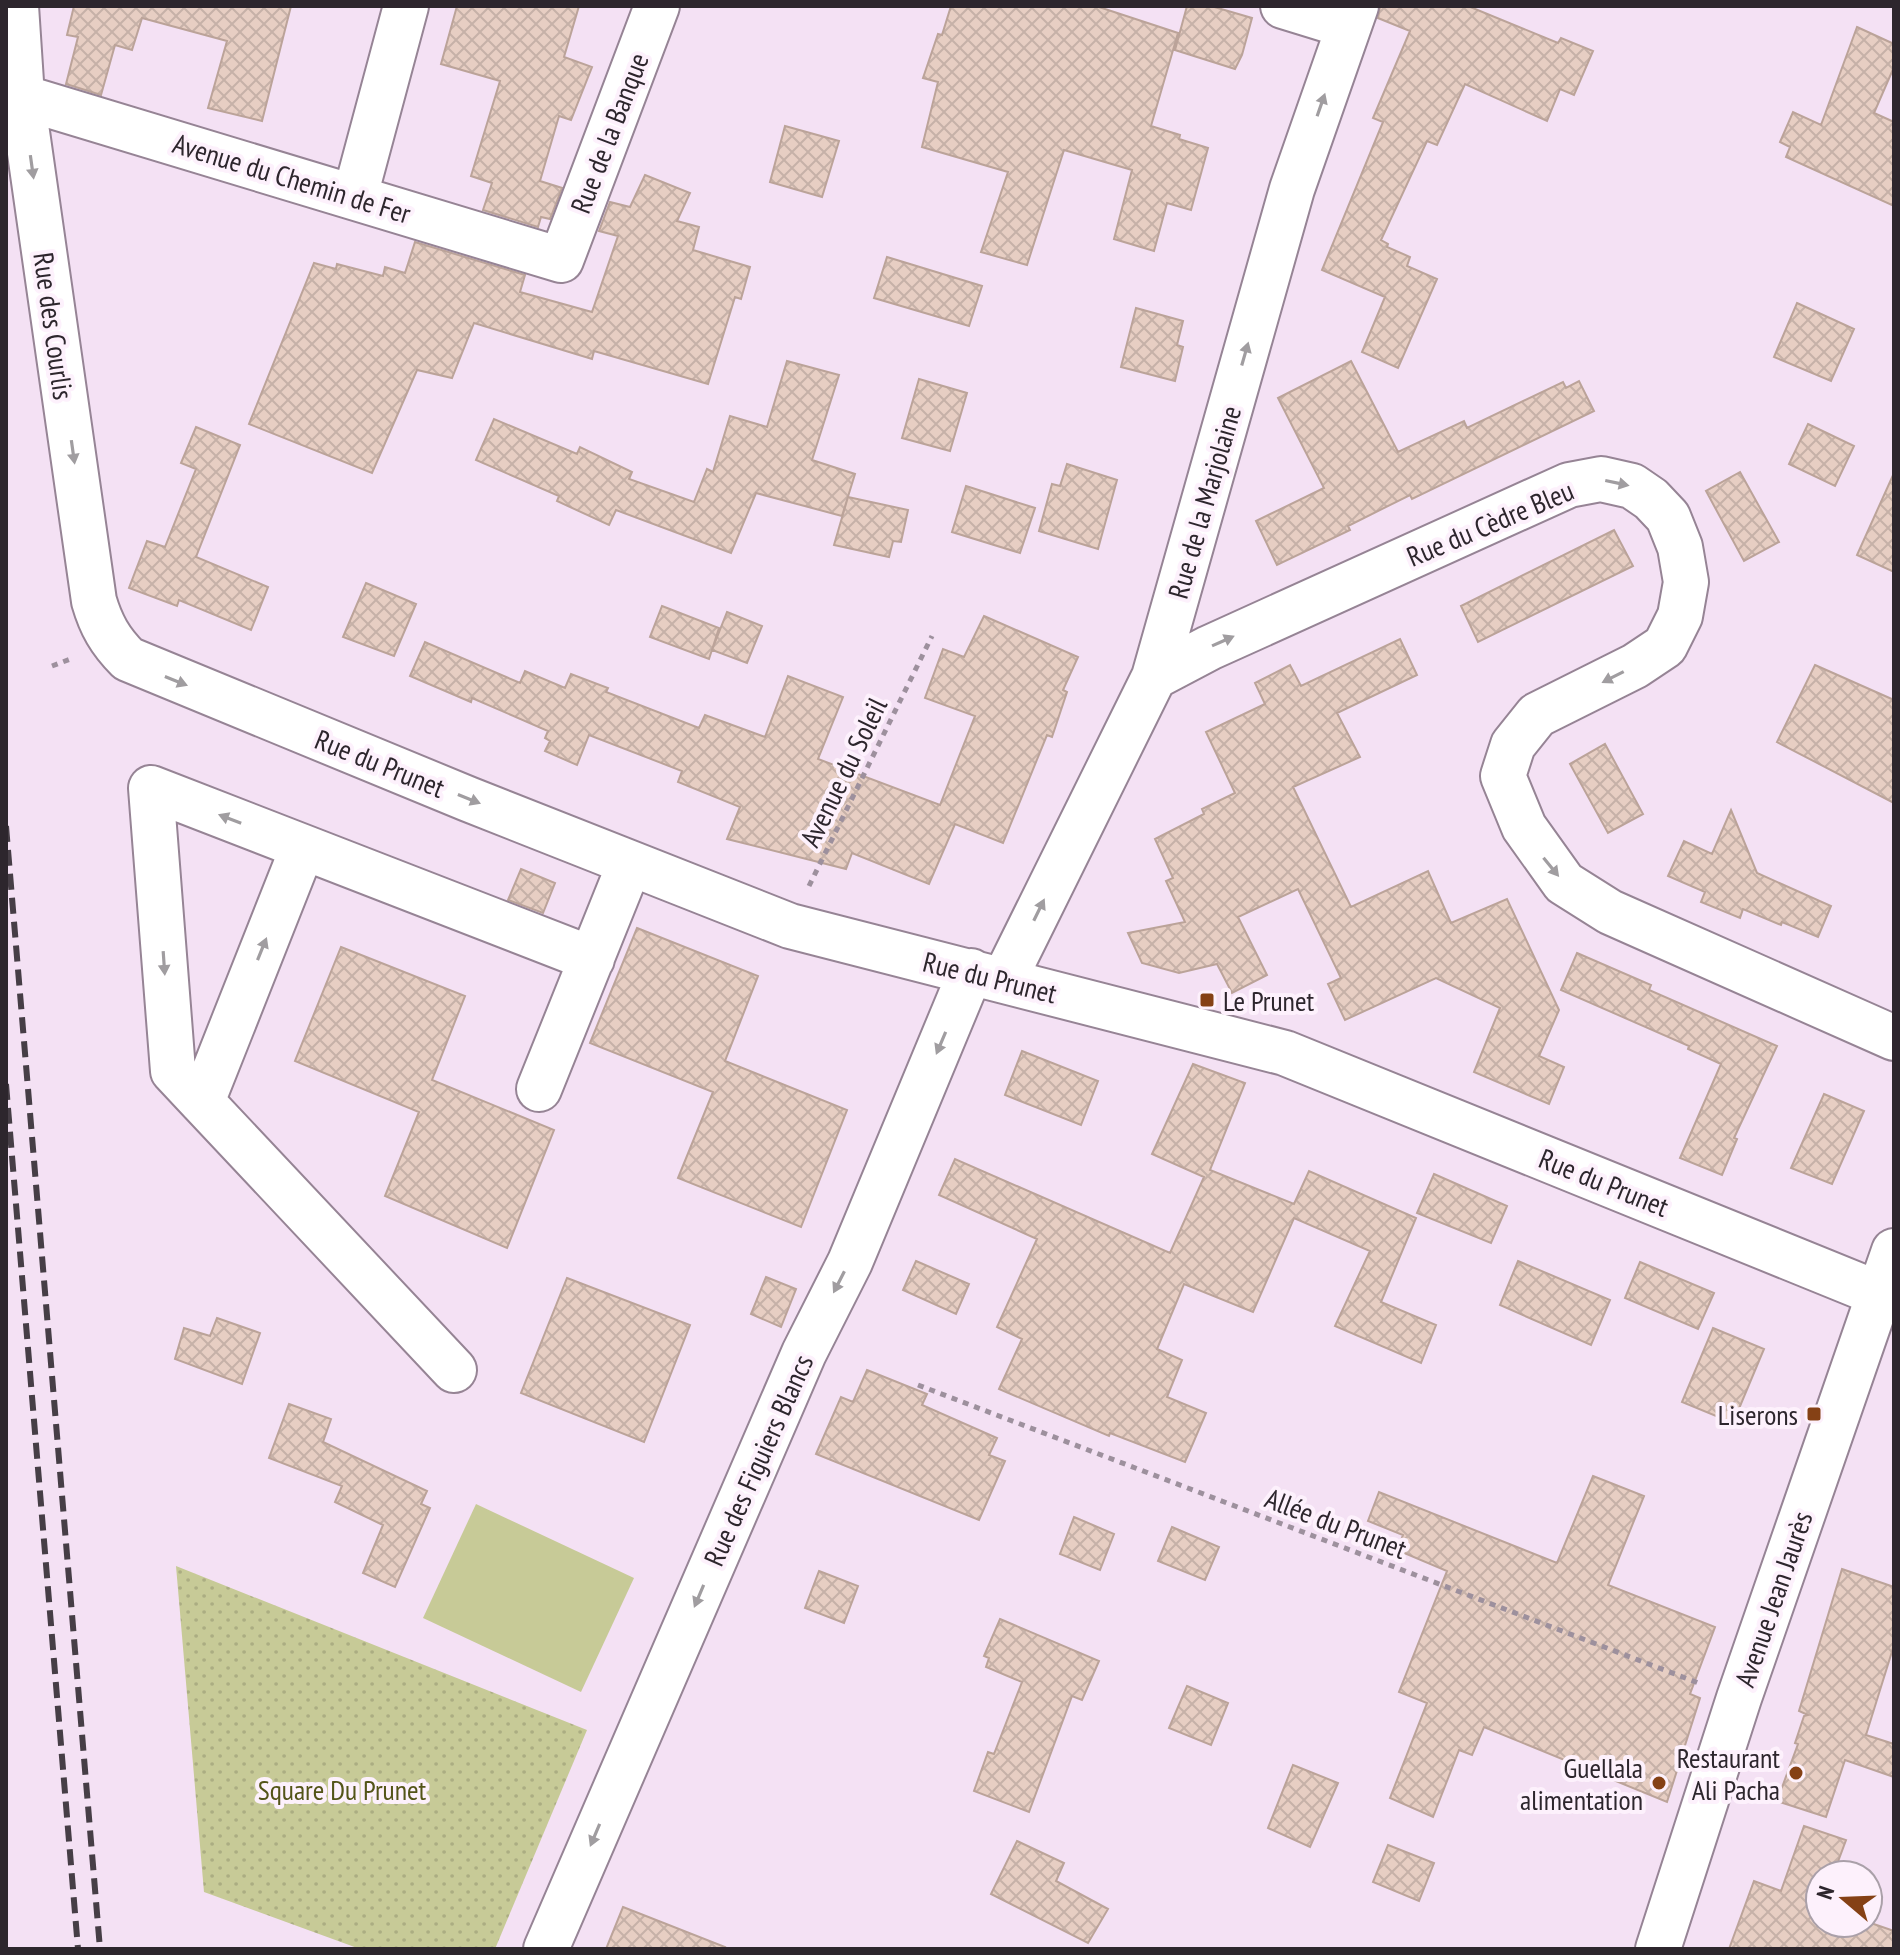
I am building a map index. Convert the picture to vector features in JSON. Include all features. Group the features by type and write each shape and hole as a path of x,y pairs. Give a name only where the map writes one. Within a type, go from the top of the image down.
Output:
{"street":[{"name":"Rue des Courlis","path":"16,6 22,97 94,601 110,642"},
{"path":"355,196 406,6"},
{"name":"Rue de la Banque","path":"561,260 657,6"},
{"path":"1283,6 1352,16"},
{"name":"Rue de la Marjolaine","path":"988,976 1154,677 1292,189 1352,16"},
{"name":"Avenue du Chemin de Fer","path":"22,97 561,260"},
{"name":"Rue du Cèdre Bleu","path":"1154,677 1209,648 1569,485 1601,479 1632,486 1651,499 1668,517 1680,547 1686,582 1680,616 1665,646 1635,666 1537,715 1513,745 1503,776 1524,827 1564,883 1610,912 1894,1038"},
{"name":"Rue du Prunet","path":"110,642 128,659 155,672 790,926 1285,1053 1886,1297"},
{"path":"454,1370 173,1071 151,788 592,959"},
{"path":"202,1102 303,847"},
{"path":"539,1089 630,863"},
{"name":"Rue des Figuiers Blancs","path":"546,1949 804,1353 988,976"},
{"name":"Avenue Jean Jaurès","path":"1658,1949 1739,1698 1886,1297 1894,1251"}],"path":[{"name":"Avenue du Soleil","path":"790,926 932,636"},
{"name":"Allée du Prunet","path":"918,1385 1739,1698"}],"green space":[{"path":"476,1504 634,1578 581,1692 423,1618"},
{"name":"Square Du Prunet","path":"176,1566 587,1730 495,1949 360,1949 204,1892"}],"building":[{"path":"74,6 291,6 262,121 208,108 227,41 142,18 132,50 115,45 101,95 66,84 78,37 67,35"},
{"path":"457,6 579,6 564,57 592,67 571,120 559,116 540,181 562,188 550,219 541,217 538,227 483,210 492,183 471,176 500,81 441,64"},
{"path":"951,6 1096,6 1178,33 1151,126 1208,148 1191,210 1167,203 1154,251 1114,239 1132,170 1064,150 1027,265 981,252 1008,172 922,147 938,82 923,78"},
{"path":"1187,6 1211,6 1252,18 1235,69 1175,50"},
{"path":"1380,6 1468,6 1558,43 1561,38 1593,51 1574,95 1560,89 1547,121 1465,84 1437,145 1427,141 1381,240 1388,244 1387,247 1410,257 1407,266 1437,279 1398,368 1362,352 1385,297 1322,270 1383,122 1373,118 1410,31 1378,18"},
{"path":"1857,27 1894,44 1894,67 1874,113 1894,122 1894,206 1786,157 1790,147 1780,142 1793,112 1821,125"},
{"path":"785,126 839,141 822,197 770,182"},
{"path":"645,175 690,193 677,221 699,227 693,250 750,267 741,299 735,297 708,384 594,351 592,359 474,323 452,378 417,370 372,473 249,424 314,263 336,269 337,264 383,276 385,267 405,273 415,242 525,275 520,292 592,312 618,236 599,231 610,202 630,207"},
{"path":"887,257 982,286 969,326 874,298"},
{"path":"1797,303 1854,329 1831,381 1774,357"},
{"path":"1136,308 1183,321 1177,345 1183,347 1175,381 1121,367"},
{"path":"787,361 839,375 812,460 855,474 842,516 756,493 731,553 616,510 609,525 557,501 559,496 476,460 494,419 577,454 580,447 632,472 629,479 694,502 707,469 713,472 730,416 767,427"},
{"path":"1351,361 1398,452 1464,421 1467,428 1563,382 1566,388 1579,381 1594,411 1412,499 1410,495 1348,526 1350,530 1277,565 1256,521 1324,488 1278,398"},
{"path":"919,379 967,393 950,451 902,438"},
{"path":"1808,424 1854,446 1835,486 1789,464"},
{"path":"196,427 240,445 196,557 268,587 251,630 179,600 177,606 129,588 147,541 165,547 196,469 181,463"},
{"path":"1067,464 1117,480 1098,549 1039,531 1052,484 1060,486"},
{"path":"1740,472 1779,542 1744,561 1706,491"},
{"path":"1894,473 1894,572 1857,555"},
{"path":"966,486 1035,508 1020,553 952,532"},
{"path":"848,497 908,510 901,542 893,541 889,557 834,545"},
{"path":"1614,530 1633,566 1478,642 1461,606"},
{"path":"366,583 416,604 394,656 343,637"},
{"path":"662,606 719,628 709,659 650,637"},
{"path":"727,612 762,626 747,663 712,650"},
{"path":"984,616 1078,657 1063,690 1067,692 1052,737 1047,735 1003,843 955,824 929,884 852,853 846,869 727,839 740,807 678,782 682,771 589,735 577,765 545,751 550,741 545,738 548,731 472,698 471,702 410,676 425,642 520,683 525,671 565,688 571,674 608,688 606,692 699,728 705,715 765,737 788,676 843,697 818,759 940,805 975,716 925,698 943,649 964,657"},
{"path":"1400,639 1417,675 1337,713 1360,757 1293,787 1351,907 1428,871 1451,923 1507,899 1559,1010 1539,1056 1564,1067 1549,1104 1474,1072 1500,1008 1436,978 1345,1020 1328,984 1341,978 1298,889 1238,917 1267,975 1232,993 1217,964 1179,973 1142,963 1128,933 1185,922 1166,881 1173,878 1155,839 1204,814 1202,809 1235,793 1206,732 1265,704 1255,683 1290,665 1301,686"},
{"path":"1815,665 1894,700 1894,803 1777,742"},
{"path":"1605,744 1643,814 1608,833 1570,764"},
{"path":"1731,810 1757,873 1831,906 1818,937 1743,909 1740,918 1701,902 1705,892 1668,876 1684,841 1712,854"},
{"path":"521,869 555,883 543,913 508,900"},
{"path":"637,928 758,976 725,1061 847,1110 801,1227 678,1178 713,1092 590,1043"},
{"path":"341,947 465,996 432,1080 554,1130 507,1248 385,1196 419,1112 295,1061"},
{"path":"1577,953 1651,985 1649,990 1777,1046 1734,1138 1737,1139 1722,1175 1680,1158 1721,1064 1688,1049 1689,1046 1561,990"},
{"path":"1022,1051 1098,1081 1081,1125 1005,1095"},
{"path":"1193,1064 1245,1083 1210,1170 1294,1204 1309,1171 1416,1218 1381,1302 1436,1325 1421,1363 1335,1326 1370,1251 1294,1218 1253,1312 1184,1284 1157,1349 1182,1360 1167,1397 1206,1413 1185,1462 1110,1433 1109,1436 999,1389 1022,1339 997,1327 1037,1239 939,1195 955,1159 1170,1253 1204,1177 1152,1154"},
{"path":"1824,1094 1864,1111 1832,1184 1791,1168"},
{"path":"1434,1174 1507,1206 1491,1243 1417,1213"},
{"path":"916,1261 969,1284 956,1314 903,1290"},
{"path":"1518,1261 1610,1300 1591,1345 1500,1305"},
{"path":"1640,1262 1714,1293 1698,1329 1625,1298"},
{"path":"766,1277 796,1289 781,1327 751,1314"},
{"path":"567,1278 690,1325 644,1442 521,1393"},
{"path":"217,1318 260,1333 242,1384 175,1359 184,1328 210,1336"},
{"path":"1713,1328 1764,1349 1733,1423 1682,1402"},
{"path":"867,1370 927,1394 922,1405 997,1438 989,1455 1005,1461 979,1520 816,1454 841,1397 853,1402"},
{"path":"289,1404 331,1419 323,1442 427,1491 421,1504 430,1508 395,1587 363,1573 383,1525 335,1502 342,1486 269,1458"},
{"path":"1593,1476 1644,1496 1608,1585 1715,1627 1690,1694 1700,1698 1667,1802 1484,1727 1472,1755 1459,1750 1433,1817 1390,1798 1427,1703 1399,1692 1447,1571 1397,1550 1403,1535 1368,1521 1379,1492 1557,1563"},
{"path":"1074,1517 1114,1534 1100,1570 1060,1554"},
{"path":"1172,1527 1219,1547 1205,1580 1158,1561"},
{"path":"1842,1569 1894,1587 1894,1645 1866,1735 1894,1744 1894,1777 1845,1760 1826,1817 1777,1801 1798,1744 1795,1743 1804,1716 1808,1715 1799,1711"},
{"path":"819,1571 858,1586 844,1623 805,1608"},
{"path":"1000,1619 1099,1661 1082,1700 1072,1696 1029,1812 974,1791 988,1752 994,1754 1022,1682 986,1667 989,1658 984,1656"},
{"path":"1187,1686 1228,1703 1211,1745 1169,1728"},
{"path":"1293,1765 1338,1783 1310,1847 1268,1828"},
{"path":"1804,1826 1846,1840 1839,1859 1804,1859 1804,1939 1884,1939 1884,1928 1894,1931 1894,1949 1729,1949 1754,1881 1781,1891"},
{"path":"1017,1841 1064,1863 1056,1881 1108,1909 1088,1943 991,1894"},
{"path":"1388,1845 1434,1863 1419,1901 1373,1882"},
{"path":"623,1907 725,1947 606,1949"}],"railway":[{"path":"6,826 100,1949"},
{"path":"6,1084 78,1949"}],"place":[{"name":"Le Prunet","path":"1207,1000"},
{"name":"Liserons","path":"1814,1414"},
{"name":"Restaurant Ali Pacha","path":"1796,1773"},
{"name":"Guellala alimentation","path":"1659,1783"}]}
